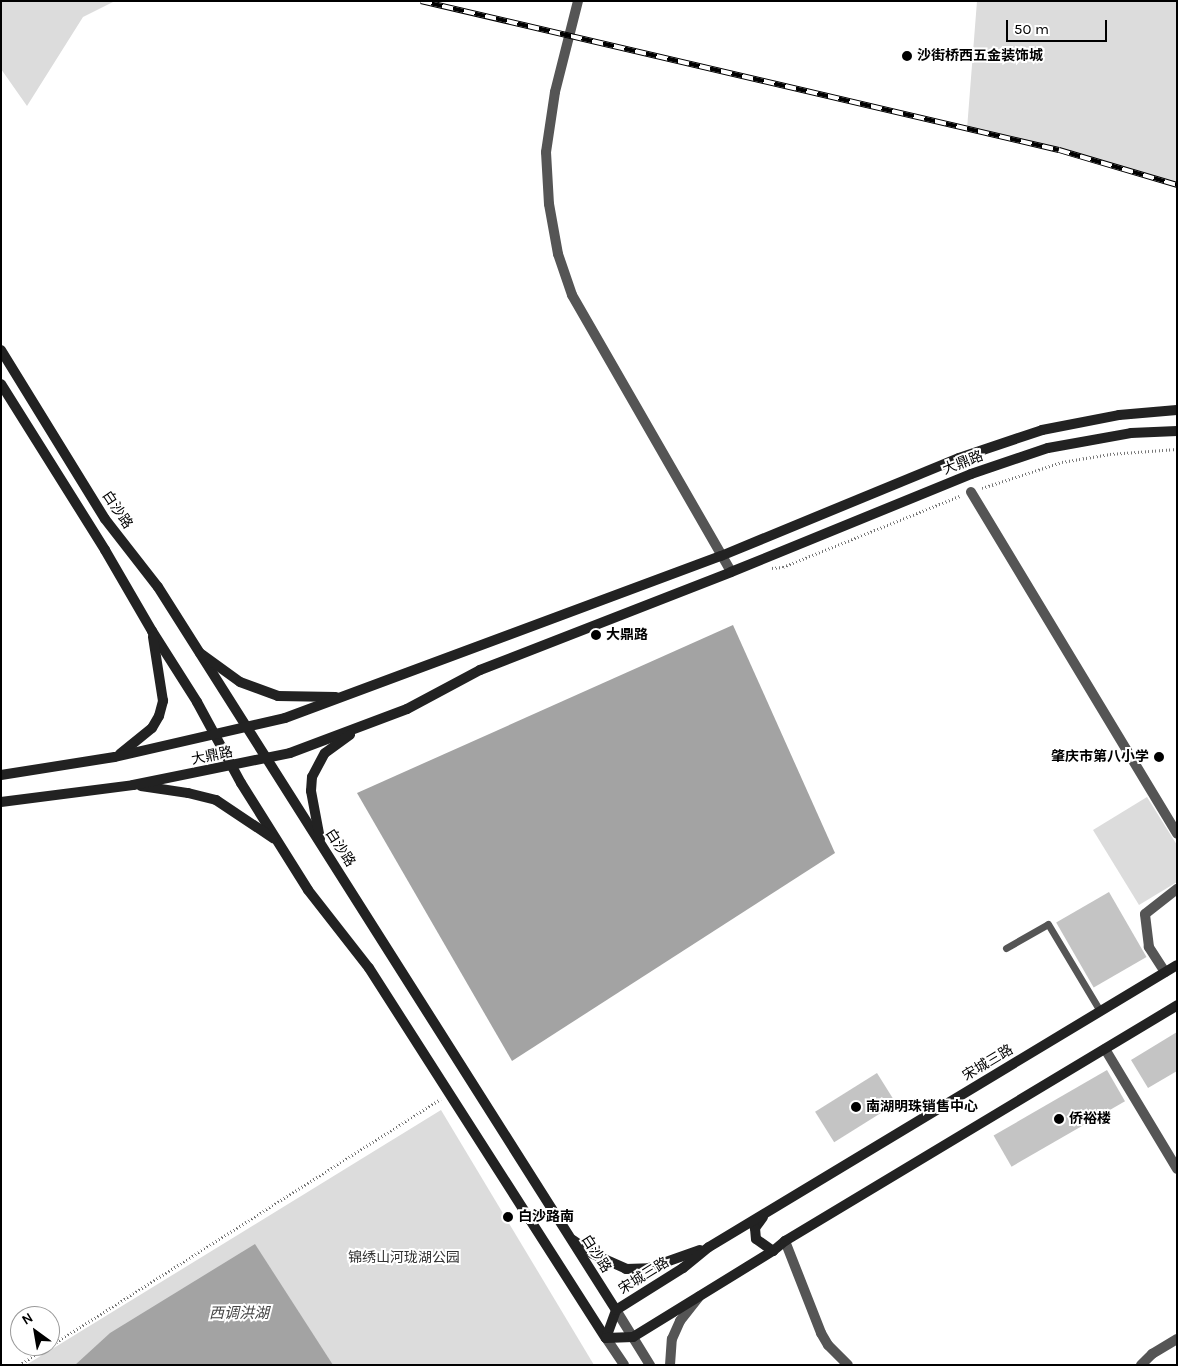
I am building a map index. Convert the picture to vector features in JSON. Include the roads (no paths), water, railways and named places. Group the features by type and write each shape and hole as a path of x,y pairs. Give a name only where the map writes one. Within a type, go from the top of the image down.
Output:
{"main road":[{"name":"白沙路","path":"1,350 105,519 158,588 265,760 320,842 616,1310"},
{"path":"1,384 105,550 152,631 197,702 231,766 308,890 369,968 606,1338 633,1337 773,1251 785,1241 1177,1005"},
{"name":"大鼎路","path":"1,775 115,757 285,718 721,556 960,458 1042,430 1119,415 1177,410"},
{"name":"大鼎路","path":"1,802 133,785 265,760 360,728 406,709 480,670 731,572 970,474 1048,448 1131,434 1177,431"},
{"path":"115,757 152,728 159,716 163,701 152,631"},
{"path":"196,650 240,682 271,694 342,697"},
{"path":"320,842 311,791 312,777 325,753 360,728"},
{"path":"133,785 188,793 216,800 278,842"},
{"name":"宋城三路","path":"606,1338 616,1310 683,1268 709,1246 1177,965"},
{"path":"767,1212 755,1228 756,1239 773,1251"},
{"path":"568,1236 593,1254 626,1269 650,1268 709,1246"}],"street":[{"path":"578,1 555,92 546,152 548,204 558,254 572,295 731,572"},
{"path":"970,492 1177,834"},
{"path":"1165,972 1149,947 1145,914 1177,889"},
{"path":"1105,1049 1177,1169"},
{"path":"785,1241 821,1333 828,1345 848,1365"},
{"path":"670,1365 672,1339 680,1320 699,1297"},
{"name":"白沙路","path":"616,1310 650,1365"},
{"path":"606,1338 624,1365"},
{"path":"1141,1365 1177,1339"}],"lane":[{"path":"1006,948 1048,924 1100,1011"}],"water":[{"path":"733,625 835,853 512,1061 357,793"},
{"name":"西调洪湖","path":"255,1244 333,1365 75,1365 110,1333"}],"railway":[{"path":"421,1 1059,150 1177,185"}],"place":[{"name":"沙街桥西五金装饰城","path":"907,56"},
{"name":"大鼎路","path":"596,635"},
{"name":"肇庆市第八小学","path":"1159,757"},
{"name":"南湖明珠销售中心","path":"856,1107"},
{"name":"侨裕楼","path":"1059,1119"},
{"name":"白沙路南","path":"508,1217"}],"park label":[{"name":"锦绣山河珑湖公园","path":"404,1258"}]}
